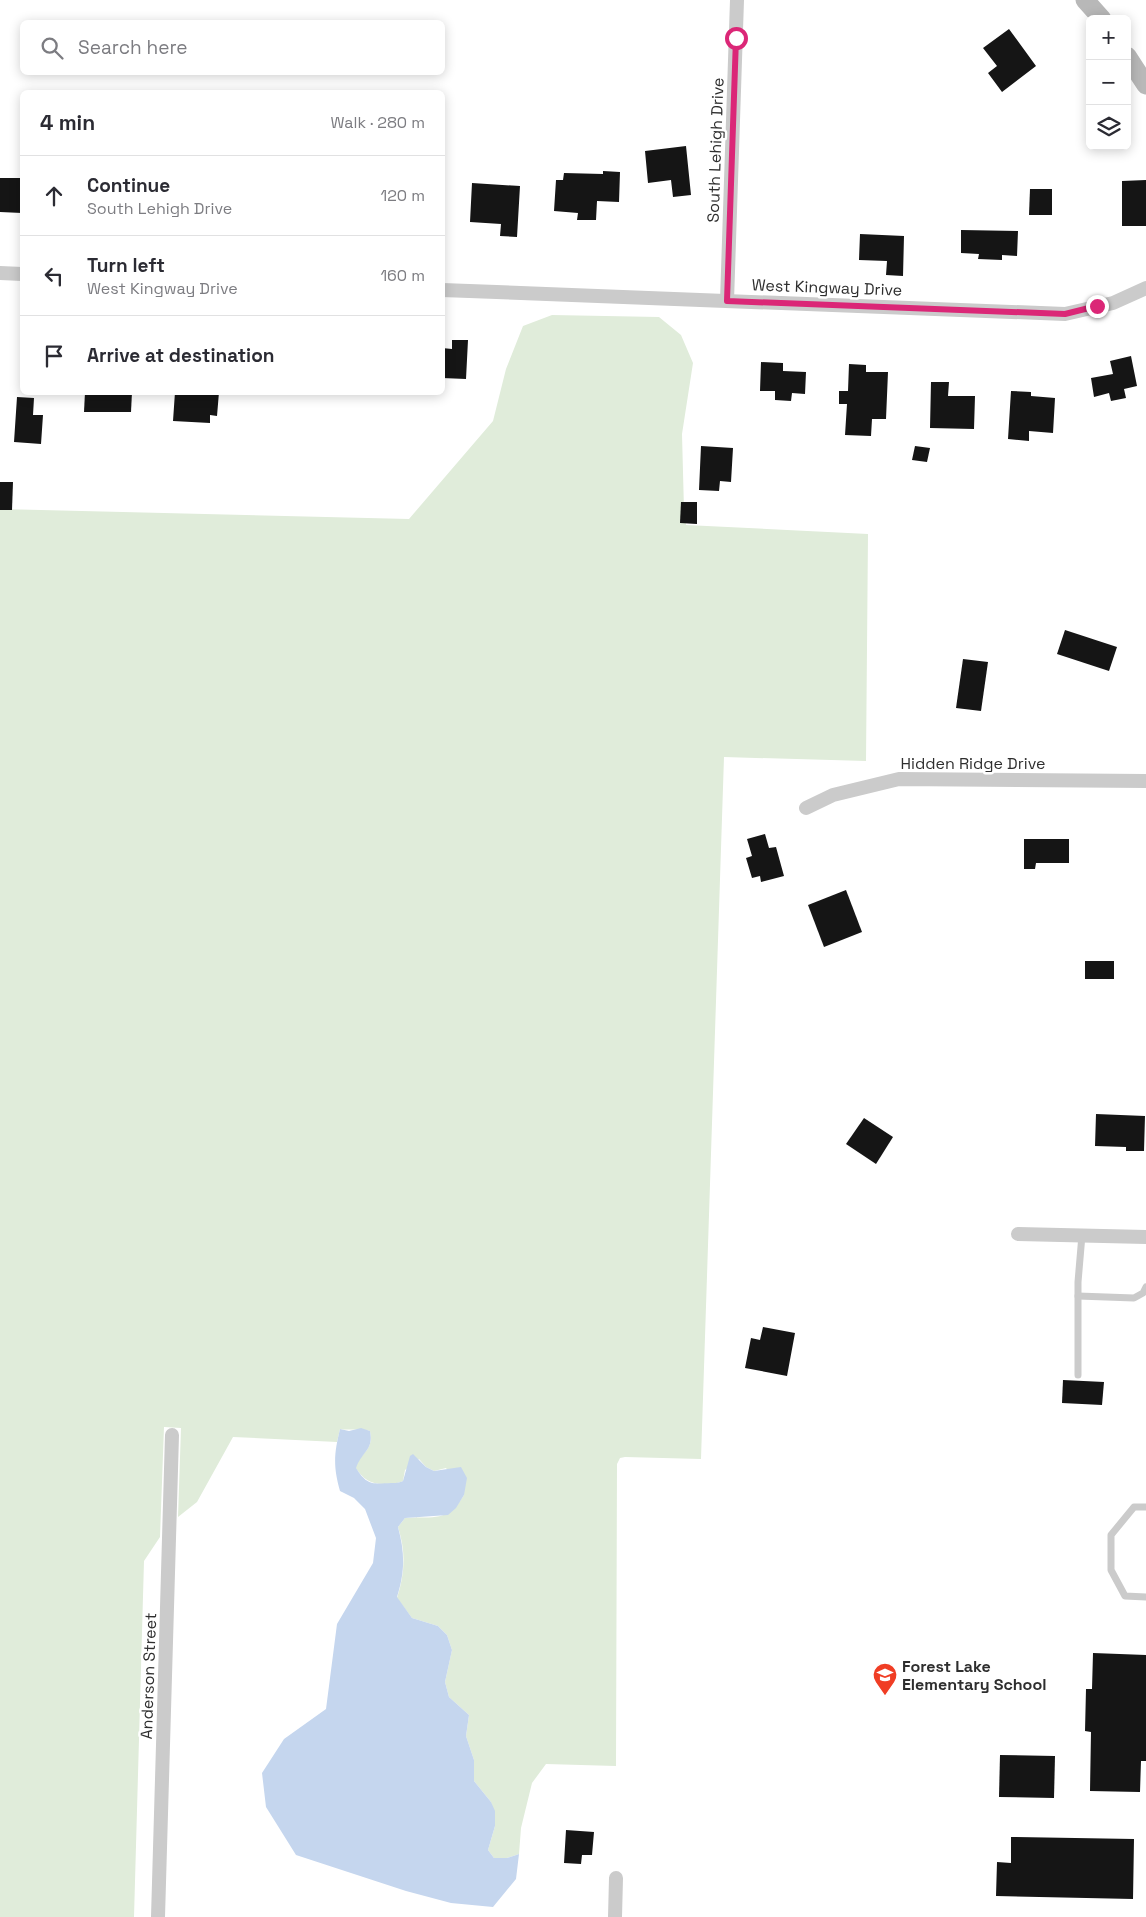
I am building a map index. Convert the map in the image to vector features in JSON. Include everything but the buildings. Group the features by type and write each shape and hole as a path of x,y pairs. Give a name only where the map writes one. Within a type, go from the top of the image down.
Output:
{"main road":[{"path":"1085,0 1098,15"},
{"path":"1130,60 1146,86"}],"street":[{"name":"South Lehigh Drive","path":"727,301 737,0"},
{"path":"0,273 20,274"},
{"name":"West Kingway Drive","path":"445,290 1065,314 1113,303 1146,288"},
{"name":"Hidden Ridge Drive","path":"806,808 833,794 899,779 1146,781"},
{"path":"1018,1234 1146,1237"},
{"name":"Anderson Street","path":"158,1917 172,1436"},
{"path":"615,1917 616,1878"}],"lane":[{"path":"1078,1375 1078,1296 1082,1236"},
{"path":"1078,1296 1134,1298 1143,1293 1146,1287"},
{"path":"1146,1507 1134,1507 1111,1534 1111,1570 1125,1596 1146,1597"}],"green space":[{"path":"552,315 659,317 681,335 693,363 682,434 686,525 868,534 866,761 724,757 701,1459 625,1457 620,1458 617,1464 616,1766 546,1764 532,1783 521,1828 519,1854 507,1858 494,1858 488,1850 495,1826 491,1802 474,1781 474,1760 466,1736 469,1715 449,1697 445,1682 452,1650 447,1635 438,1626 412,1618 397,1598 404,1562 398,1527 405,1518 432,1517 446,1514 458,1504 464,1495 446,1468 434,1471 426,1467 419,1459 405,1470 403,1481 401,1482 377,1484 368,1481 355,1467 369,1447 371,1437 370,1431 362,1429 340,1429 337,1442 233,1437 197,1502 178,1517 181,1428 164,1427 160,1537 144,1561 134,1917 0,1917 0,509 409,519 493,421 506,369 523,326"}],"water":[{"path":"361,1428 370,1431 371,1437 369,1447 356,1468 363,1478 370,1482 398,1483 403,1481 410,1456 413,1454 426,1467 434,1471 461,1467 467,1478 464,1495 456,1508 448,1515 405,1518 398,1527 403,1562 402,1579 397,1597 412,1618 438,1626 447,1635 452,1650 445,1682 449,1697 469,1715 466,1736 474,1760 474,1781 491,1802 495,1811 495,1826 488,1850 494,1858 507,1858 519,1854 516,1879 493,1907 451,1903 406,1891 296,1855 266,1807 262,1773 284,1739 326,1709 337,1624 373,1563 376,1538 365,1509 354,1498 340,1491 335,1467 336,1446 340,1429 349,1431"}],"place":[{"name":"Forest Lake Elementary School","path":"885,1696"}],"route":[{"path":"736,38 727,301 1065,314 1097,306"}]}
